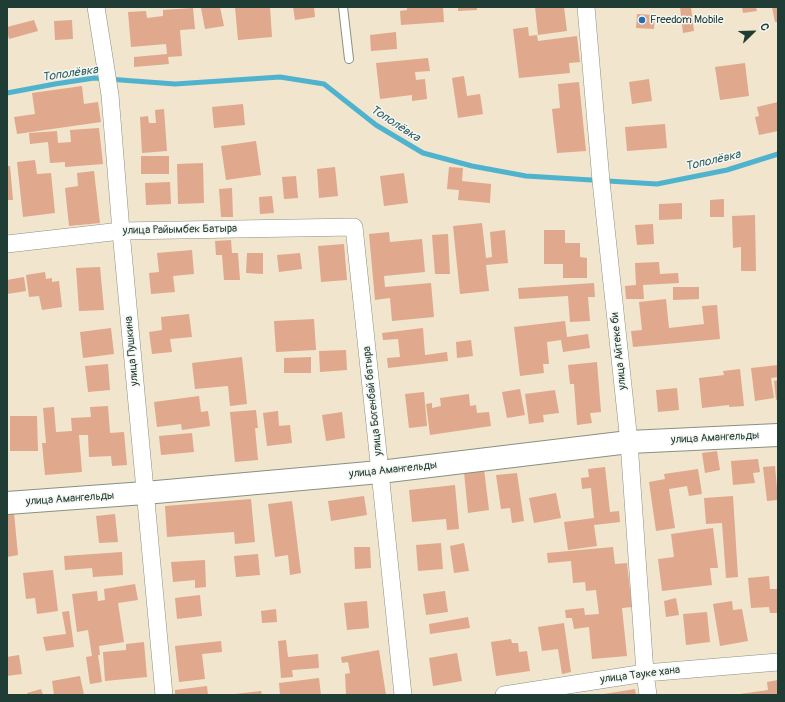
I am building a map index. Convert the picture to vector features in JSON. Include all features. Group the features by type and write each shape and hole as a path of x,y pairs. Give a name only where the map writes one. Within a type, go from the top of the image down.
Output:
{"street":[{"name":"улица Пушкина","path":"96,7 110,95 121,231 164,695"},
{"name":"улица Айтеке би","path":"586,7 602,195 629,442 645,673 648,695"},
{"name":"улица Райымбек Батыра","path":"7,244 121,231 354,226"},
{"name":"улица Богенбай батыра","path":"354,226 403,695"},
{"name":"улица Амангельды","path":"7,503 145,493 380,472 629,442 778,435"},
{"name":"улица Тауке хана","path":"504,695 645,673 778,662"}],"lane":[{"path":"342,7 349,59"}],"building":[{"path":"220,7 224,26 205,29 201,8"},
{"path":"235,7 270,7 272,37 238,40"},
{"path":"293,7 314,7 315,17 295,20"},
{"path":"407,7 443,7 444,22 401,25 400,11 407,10"},
{"path":"458,7 477,7 477,10 458,11"},
{"path":"535,7 564,7 567,31 538,35"},
{"path":"680,7 691,7 694,31 683,33"},
{"path":"742,7 756,7 757,11 743,13"},
{"path":"772,7 778,7 778,22 775,22"},
{"path":"193,8 195,29 180,30 182,56 168,57 169,64 134,67 134,57 167,54 166,44 131,47 128,12 146,11 147,18 163,16 163,10"},
{"path":"637,14 655,15 654,29 636,28"},
{"path":"34,20 38,31 9,39 7,27"},
{"path":"72,20 73,39 55,40 54,21"},
{"path":"528,27 529,36 537,35 538,41 577,36 580,62 569,63 570,73 519,78 513,29"},
{"path":"396,32 397,49 371,51 370,35"},
{"path":"428,58 430,71 415,72 416,80 425,79 427,99 412,101 412,95 380,99 376,63"},
{"path":"745,63 749,96 720,100 715,67"},
{"path":"464,76 467,96 480,94 483,114 458,118 452,78"},
{"path":"649,79 652,101 632,104 629,82"},
{"path":"579,82 586,151 557,153 552,109 560,108 558,84"},
{"path":"82,86 84,104 98,102 101,122 17,134 14,117 35,114 32,93"},
{"path":"778,102 778,131 759,135 755,117 759,116 757,107"},
{"path":"243,104 245,125 214,128 212,107"},
{"path":"164,109 167,151 142,153 140,117 148,116 149,123 156,123 155,110"},
{"path":"665,124 667,148 627,151 625,127"},
{"path":"99,128 103,164 65,167 65,162 50,163 48,142 30,144 29,133 57,131 58,143 71,142 70,130"},
{"path":"256,141 261,175 226,180 221,146"},
{"path":"141,156 169,156 169,174 141,174"},
{"path":"35,160 37,174 51,173 55,213 23,217 17,162"},
{"path":"203,163 204,203 178,204 177,164"},
{"path":"7,166 10,166 13,200 7,200"},
{"path":"335,167 338,196 319,198 317,169"},
{"path":"449,167 463,168 462,181 491,184 490,203 458,200 459,190 447,189"},
{"path":"94,171 100,223 69,226 65,188 78,186 77,173"},
{"path":"404,173 408,203 384,206 380,176"},
{"path":"296,176 298,198 284,199 282,177"},
{"path":"170,182 171,204 146,205 145,183"},
{"path":"232,188 233,217 221,217 219,189"},
{"path":"272,196 274,213 260,214 259,197"},
{"path":"724,199 724,217 710,217 710,200"},
{"path":"682,203 682,219 659,220 659,204"},
{"path":"755,215 756,271 741,271 741,247 733,248 732,216"},
{"path":"482,223 486,258 492,257 490,232 505,230 508,263 486,265 489,291 460,294 453,226"},
{"path":"653,224 654,244 637,245 635,225"},
{"path":"544,230 565,230 565,243 580,243 580,257 587,258 587,278 563,278 563,264 544,264"},
{"path":"389,232 390,242 422,239 425,272 384,276 385,287 431,283 434,317 392,321 390,298 375,300 369,234"},
{"path":"448,234 450,274 435,274 432,235"},
{"path":"231,240 232,253 238,253 240,280 224,280 222,255 216,255 215,241"},
{"path":"344,244 347,280 321,282 318,246"},
{"path":"192,250 194,274 173,276 175,292 151,294 149,273 159,272 157,253"},
{"path":"247,253 263,253 263,274 246,273"},
{"path":"300,253 302,269 279,272 277,255"},
{"path":"659,262 660,274 678,273 679,283 643,285 644,299 626,299 625,286 636,285 635,263"},
{"path":"100,267 104,310 79,311 76,268"},
{"path":"45,272 46,279 52,278 52,282 59,281 62,307 42,310 39,296 29,297 26,275"},
{"path":"24,277 26,291 7,294 7,280"},
{"path":"594,283 595,297 588,297 590,321 570,322 568,296 519,299 518,288"},
{"path":"673,287 699,287 699,299 673,300"},
{"path":"666,299 669,328 704,324 702,306 717,305 720,339 633,347 631,331 642,330 639,302"},
{"path":"189,314 192,337 170,339 172,352 152,354 149,332 162,330 161,317"},
{"path":"314,319 316,350 276,352 274,321"},
{"path":"565,321 567,337 588,334 590,348 563,352 561,340 547,342 549,364 543,364 544,373 520,376 514,327"},
{"path":"111,328 114,354 83,358 80,332"},
{"path":"423,328 425,355 447,352 448,361 388,368 387,358 400,357 398,339 383,340 382,333"},
{"path":"471,340 473,356 457,358 456,342"},
{"path":"346,350 347,370 320,372 319,351"},
{"path":"242,357 247,404 230,406 228,386 195,389 192,363"},
{"path":"311,357 311,373 284,373 284,358"},
{"path":"597,362 601,412 590,413 592,423 577,425 574,384 570,384 568,365"},
{"path":"108,364 110,390 88,392 85,366"},
{"path":"778,365 778,377 771,378 774,398 755,401 751,368"},
{"path":"740,369 744,406 729,407 729,405 702,408 699,378 724,375 723,371"},
{"path":"778,380 778,399 776,400 774,381"},
{"path":"677,388 679,410 658,412 656,390"},
{"path":"520,389 525,415 507,418 502,392"},
{"path":"555,390 559,413 543,415 544,422 529,424 525,394"},
{"path":"424,392 427,426 409,428 405,394"},
{"path":"469,394 470,406 476,405 477,413 489,412 491,426 430,435 426,404 432,403 432,408 441,406 440,398"},
{"path":"199,396 201,412 208,411 210,426 182,430 181,424 157,427 154,402"},
{"path":"108,406 110,433 124,432 127,465 112,466 111,456 89,457 88,435 79,435 82,472 45,475 42,443 46,443 43,408 54,407 56,432 72,431 71,418 91,417 90,407"},
{"path":"256,410 258,428 255,428 258,460 235,462 230,412"},
{"path":"278,411 279,426 290,425 292,443 267,446 263,413"},
{"path":"342,412 345,438 326,441 322,415"},
{"path":"10,416 37,416 38,451 10,451"},
{"path":"192,433 194,452 161,455 159,436"},
{"path":"717,451 720,470 705,473 702,453"},
{"path":"758,459 760,472 753,473 755,483 733,485 731,461"},
{"path":"775,466 778,500 767,501 763,467"},
{"path":"605,467 610,512 619,511 620,522 594,525 597,546 568,550 564,522 594,518 591,488 582,489 581,478 589,477 588,469"},
{"path":"484,469 489,510 468,513 464,472"},
{"path":"698,469 702,494 689,496 687,486 669,489 675,528 656,531 649,482 665,479 664,474"},
{"path":"517,473 524,521 512,523 510,508 501,509 496,475"},
{"path":"455,485 459,529 447,530 446,519 412,522 409,490"},
{"path":"556,493 561,518 534,523 529,498"},
{"path":"364,496 367,515 331,521 328,501"},
{"path":"733,496 738,577 726,578 722,523 706,524 704,498"},
{"path":"251,499 255,542 235,544 234,532 167,537 165,506"},
{"path":"292,501 301,573 290,575 288,555 275,557 268,504"},
{"path":"14,513 18,555 7,557 7,514"},
{"path":"115,514 118,542 99,543 96,516"},
{"path":"713,528 718,568 710,568 712,585 662,591 658,559 674,557 671,534"},
{"path":"441,543 443,569 418,571 416,545"},
{"path":"464,543 469,571 454,573 450,546"},
{"path":"354,547 370,547 371,568 355,569"},
{"path":"613,547 615,564 627,563 632,607 622,608 627,656 592,659 589,627 574,629 572,618 566,618 565,610 584,608 585,615 599,614 596,590 586,591 585,582 573,583 571,561 548,563 547,553"},
{"path":"122,552 123,575 93,577 92,568 65,570 64,556"},
{"path":"258,554 260,575 236,577 234,556"},
{"path":"205,560 206,587 195,588 195,580 173,582 171,562"},
{"path":"53,570 58,611 37,614 35,598 26,599 23,573"},
{"path":"769,576 770,589 778,589 778,613 770,613 769,607 751,608 748,578"},
{"path":"135,584 138,600 118,603 124,642 99,646 100,655 98,655 102,682 90,684 86,657 92,656 88,630 77,632 72,594 97,591 98,601 105,600 104,589"},
{"path":"445,591 448,612 426,615 423,594"},
{"path":"200,595 202,616 177,619 175,598"},
{"path":"676,598 679,615 666,617 664,601"},
{"path":"367,601 369,628 347,630 344,603"},
{"path":"732,601 733,610 742,609 748,641 720,646 713,604"},
{"path":"276,609 277,622 262,623 261,611"},
{"path":"69,611 74,647 46,651 43,637 66,634 62,612"},
{"path":"707,612 710,642 686,645 683,614"},
{"path":"468,617 470,628 430,634 429,624"},
{"path":"564,623 571,672 562,674 558,649 542,651 538,627"},
{"path":"511,639 512,643 518,643 519,652 527,651 530,671 496,676 491,642"},
{"path":"286,640 288,657 318,654 319,668 292,670 293,677 281,678 278,641"},
{"path":"221,641 222,652 202,654 205,679 179,682 175,646"},
{"path":"144,642 147,677 105,681 103,652 126,650 126,644"},
{"path":"379,650 386,695 346,695 345,674 350,673 348,662 342,663 341,657"},
{"path":"457,653 462,681 433,686 429,658"},
{"path":"19,655 22,674 7,676 7,657"},
{"path":"80,676 84,695 54,695 52,681"},
{"path":"319,678 321,695 280,695 279,683"},
{"path":"778,680 778,695 740,695 768,690 767,682"},
{"path":"207,686 208,695 175,695 175,690"},
{"path":"41,689 43,695 28,695 27,693"},
{"path":"635,689 636,695 604,695 604,694"},
{"path":"261,691 262,695 235,694"}],"waterway":[{"name":"Тополёвка","path":"7,93 94,78 175,84 280,77 324,84 376,125 423,153 472,166 526,176 657,184 727,170 778,154"}],"place":[{"name":"Freedom Mobile","path":"642,20"}]}
